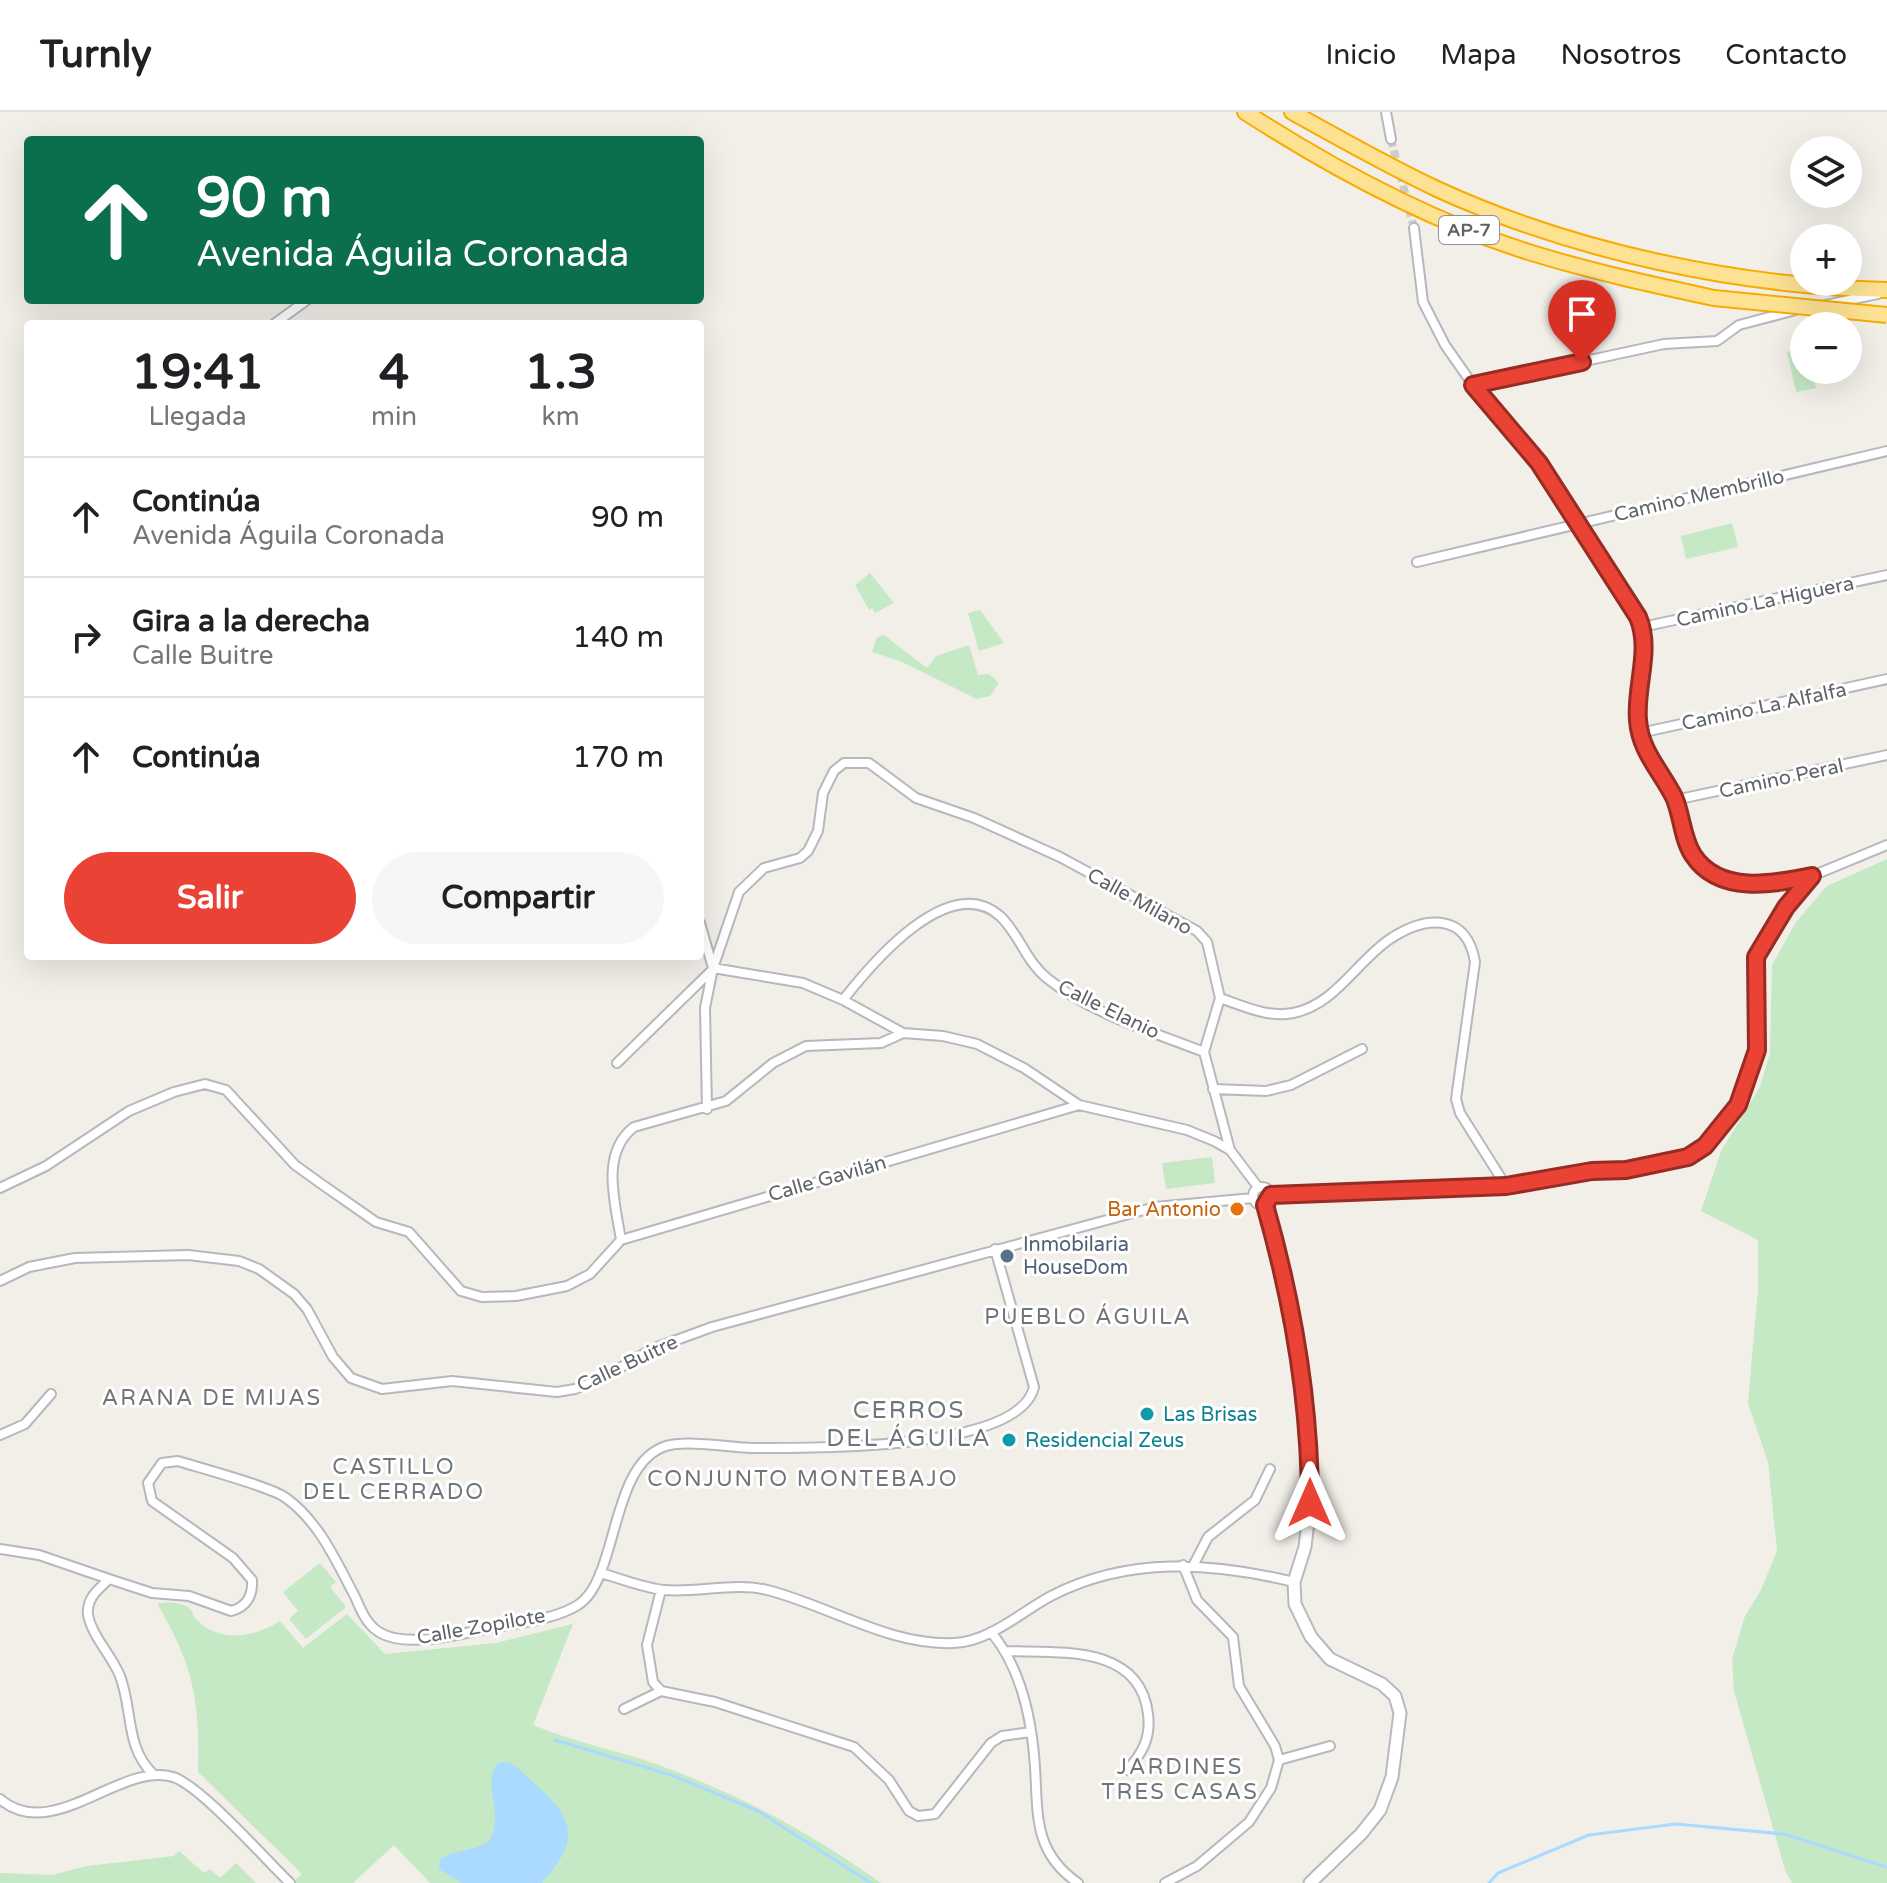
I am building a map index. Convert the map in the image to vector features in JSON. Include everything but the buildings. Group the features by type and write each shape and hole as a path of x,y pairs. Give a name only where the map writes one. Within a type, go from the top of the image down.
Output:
{"highway":[{"name":"AP-7","path":"1245,112 1352,175 1438,218 1533,253 1714,298 1887,315"},
{"name":"AP-7","path":"1292,112 1439,190 1525,223 1613,249 1721,272 1887,291"}],"street":[{"path":"1387,112 1391,139"},
{"path":"1414,228 1423,302 1445,345 1473,385 1539,463 1642,627 1640,733 1645,750 1675,800 1694,856 1718,875 1760,885 1812,876 1887,845"},
{"path":"1473,385 1664,344 1717,341 1739,325 1767,316 1887,291"},
{"path":"280,320 302,304"},
{"name":"Camino Membrillo","path":"1417,562 1887,451"},
{"name":"Camino La Higuera","path":"1642,627 1887,575"},
{"name":"Camino La Alfalfa","path":"1640,733 1887,679"},
{"name":"Camino Peral","path":"1675,800 1887,755"},
{"name":"Calle Milano","path":"713,968 739,892 764,868 800,858 808,851 818,831 823,793 834,771 856,761 869,763 916,798 974,818 1060,857 1197,931 1207,942 1220,998"},
{"path":"1271,1195 1506,1186 1665,1163 1705,1146 1738,1105 1757,1050 1756,957 1786,907 1812,876"},
{"name":"Calle Elanio","path":"843,1000 876,959 897,940 932,915 968,903 983,906 999,915 1029,960 1058,986 1137,1026 1204,1052"},
{"path":"1271,1195 1266,1188 1258,1187 1230,1150 1213,1089 1204,1052 1220,998 1277,1015 1294,1013 1331,993 1393,937 1424,925 1440,923 1464,932 1472,944 1475,962 1455,1083 1456,1099 1460,1113 1506,1186"},
{"path":"704,937 713,968 705,1008 707,1109"},
{"path":"713,968 803,983 843,1000 903,1033 943,1036 977,1044 1024,1068 1079,1105 1187,1130 1230,1150"},
{"path":"617,1063 690,995 713,968"},
{"path":"0,1188 46,1166 129,1111 174,1092 205,1084 226,1090 295,1165 376,1222 409,1232 461,1291 482,1297 516,1296 567,1286 590,1274 621,1240 613,1160 624,1135 634,1127 707,1109 726,1101 773,1063 806,1046 881,1043 903,1033"},
{"path":"1213,1089 1266,1091 1291,1085 1362,1049"},
{"name":"Calle Gavilán","path":"621,1240 1079,1105"},
{"path":"1258,1187 1253,1198 1259,1205 1265,1205"},
{"path":"1271,1195 1265,1205 1287,1285 1304,1379 1310,1503 1305,1547 1294,1582 1295,1604 1311,1637 1330,1659 1382,1684 1395,1696 1400,1713 1392,1777 1380,1810 1361,1834 1310,1883"},
{"name":"Calle Buitre","path":"0,1281 29,1267 75,1258 215,1256 259,1269 294,1294 307,1309 342,1369 366,1386 397,1389 468,1381 557,1392 601,1379 652,1349 690,1334 1155,1207 1253,1198"},
{"name":"Calle Zopilote","path":"109,1579 152,1593 189,1596 231,1611 250,1598 252,1580 247,1571 152,1501 148,1492 150,1475 169,1460 283,1495 317,1531 369,1624 393,1638 468,1633 567,1610 587,1597 600,1573 622,1502 637,1472 648,1457 667,1445 754,1448 900,1443 959,1436 993,1424 1025,1404 1034,1387 995,1249"},
{"path":"0,1435 25,1424 51,1394"},
{"path":"1165,1883 1197,1866 1249,1822 1271,1788 1279,1760 1275,1746 1239,1686 1233,1637 1197,1600 1188,1565 1208,1537 1255,1500 1270,1469"},
{"path":"0,1549 39,1555 109,1579 93,1595 88,1615 120,1677 136,1753 153,1774"},
{"path":"600,1573 661,1590 764,1589 851,1620 934,1642 955,1643 991,1632 1054,1595 1088,1580 1150,1566 1188,1565 1294,1582"},
{"path":"661,1590 647,1645 653,1682 661,1691 715,1702 854,1747 871,1760 909,1811 918,1816 935,1814 979,1754 991,1743 1002,1736 1031,1732"},
{"path":"991,1632 1006,1651 1026,1703 1039,1829 1048,1851 1067,1875 1078,1883"},
{"path":"1006,1651 1076,1654 1121,1666 1141,1690 1149,1728 1139,1757 1127,1770"},
{"path":"624,1709 661,1691"},
{"path":"1279,1760 1330,1746"},
{"path":"0,1799 18,1811 41,1814 153,1774 176,1778 290,1883"}],"green space":[{"path":"1794,384 1815,384 1816,388 1796,392"},
{"path":"1732,523 1738,547 1686,559 1681,536"},
{"path":"870,573 894,603 875,613 872,608 869,610 855,585"},
{"path":"980,610 1004,643 979,651 968,613"},
{"path":"884,635 927,668 936,656 969,645 978,675 989,674 999,683 990,696 977,699 900,661 872,652 877,637"},
{"path":"1887,859 1887,1883 1792,1883 1785,1870 1734,1691 1732,1659 1745,1616 1761,1590 1777,1551 1768,1462 1748,1403 1758,1289 1758,1240 1701,1211 1721,1151 1760,1087 1770,1053 1772,965 1796,922 1827,886"},
{"path":"1212,1157 1215,1183 1166,1189 1162,1163"},
{"path":"320,1563 336,1582 330,1587 346,1607 306,1639 289,1619 298,1611 283,1592"},
{"path":"157,1603 186,1606 205,1627 226,1635 249,1634 280,1621 303,1648 347,1614 385,1654 496,1643 573,1624 533,1725 655,1764 727,1793 806,1834 881,1883 430,1883 394,1845 353,1883 292,1883 302,1874 198,1772 198,1724 192,1684 179,1647"},
{"path":"179,1851 204,1873 210,1869 220,1878 236,1863 256,1883 0,1883 0,1873 52,1875 87,1866 174,1856"}],"water":[{"path":"508,1762 523,1772 560,1810 566,1821 567,1844 554,1869 542,1883 462,1883 439,1869 440,1860 489,1841 495,1819 493,1772 498,1763"}],"waterway":[{"path":"555,1740 671,1775 758,1811 871,1883"},
{"path":"1489,1883 1498,1873 1589,1835 1676,1824 1784,1834 1887,1867"}],"tunnel":[{"path":"1391,139 1414,228"}],"place":[{"name":"Bar Antonio","path":"1237,1209"},
{"name":"Inmobilaria HouseDom","path":"1007,1256"},
{"name":"Las Brisas","path":"1147,1414"},
{"name":"Residencial Zeus","path":"1009,1440"}],"district":[{"name":"PUEBLO ÁGUILA","path":"1088,1316"},
{"name":"ARANA DE MIJAS","path":"212,1397"},
{"name":"CERROS DEL ÁGUILA","path":"909,1424"},
{"name":"CASTILLO DEL CERRADO","path":"394,1478"},
{"name":"CONJUNTO MONTEBAJO","path":"803,1478"},
{"name":"JARDINES TRES CASAS","path":"1180,1778"}],"route":[{"path":"1310,1503 1304,1379 1287,1285 1265,1205 1271,1195 1506,1186 1592,1171 1626,1170 1688,1157 1705,1146 1738,1105 1757,1050 1756,957 1786,907 1812,876 1777,884 1745,884 1718,875 1694,856 1675,800 1645,750 1640,733 1638,708 1644,637 1638,617 1539,463 1473,385 1582,362"}]}
